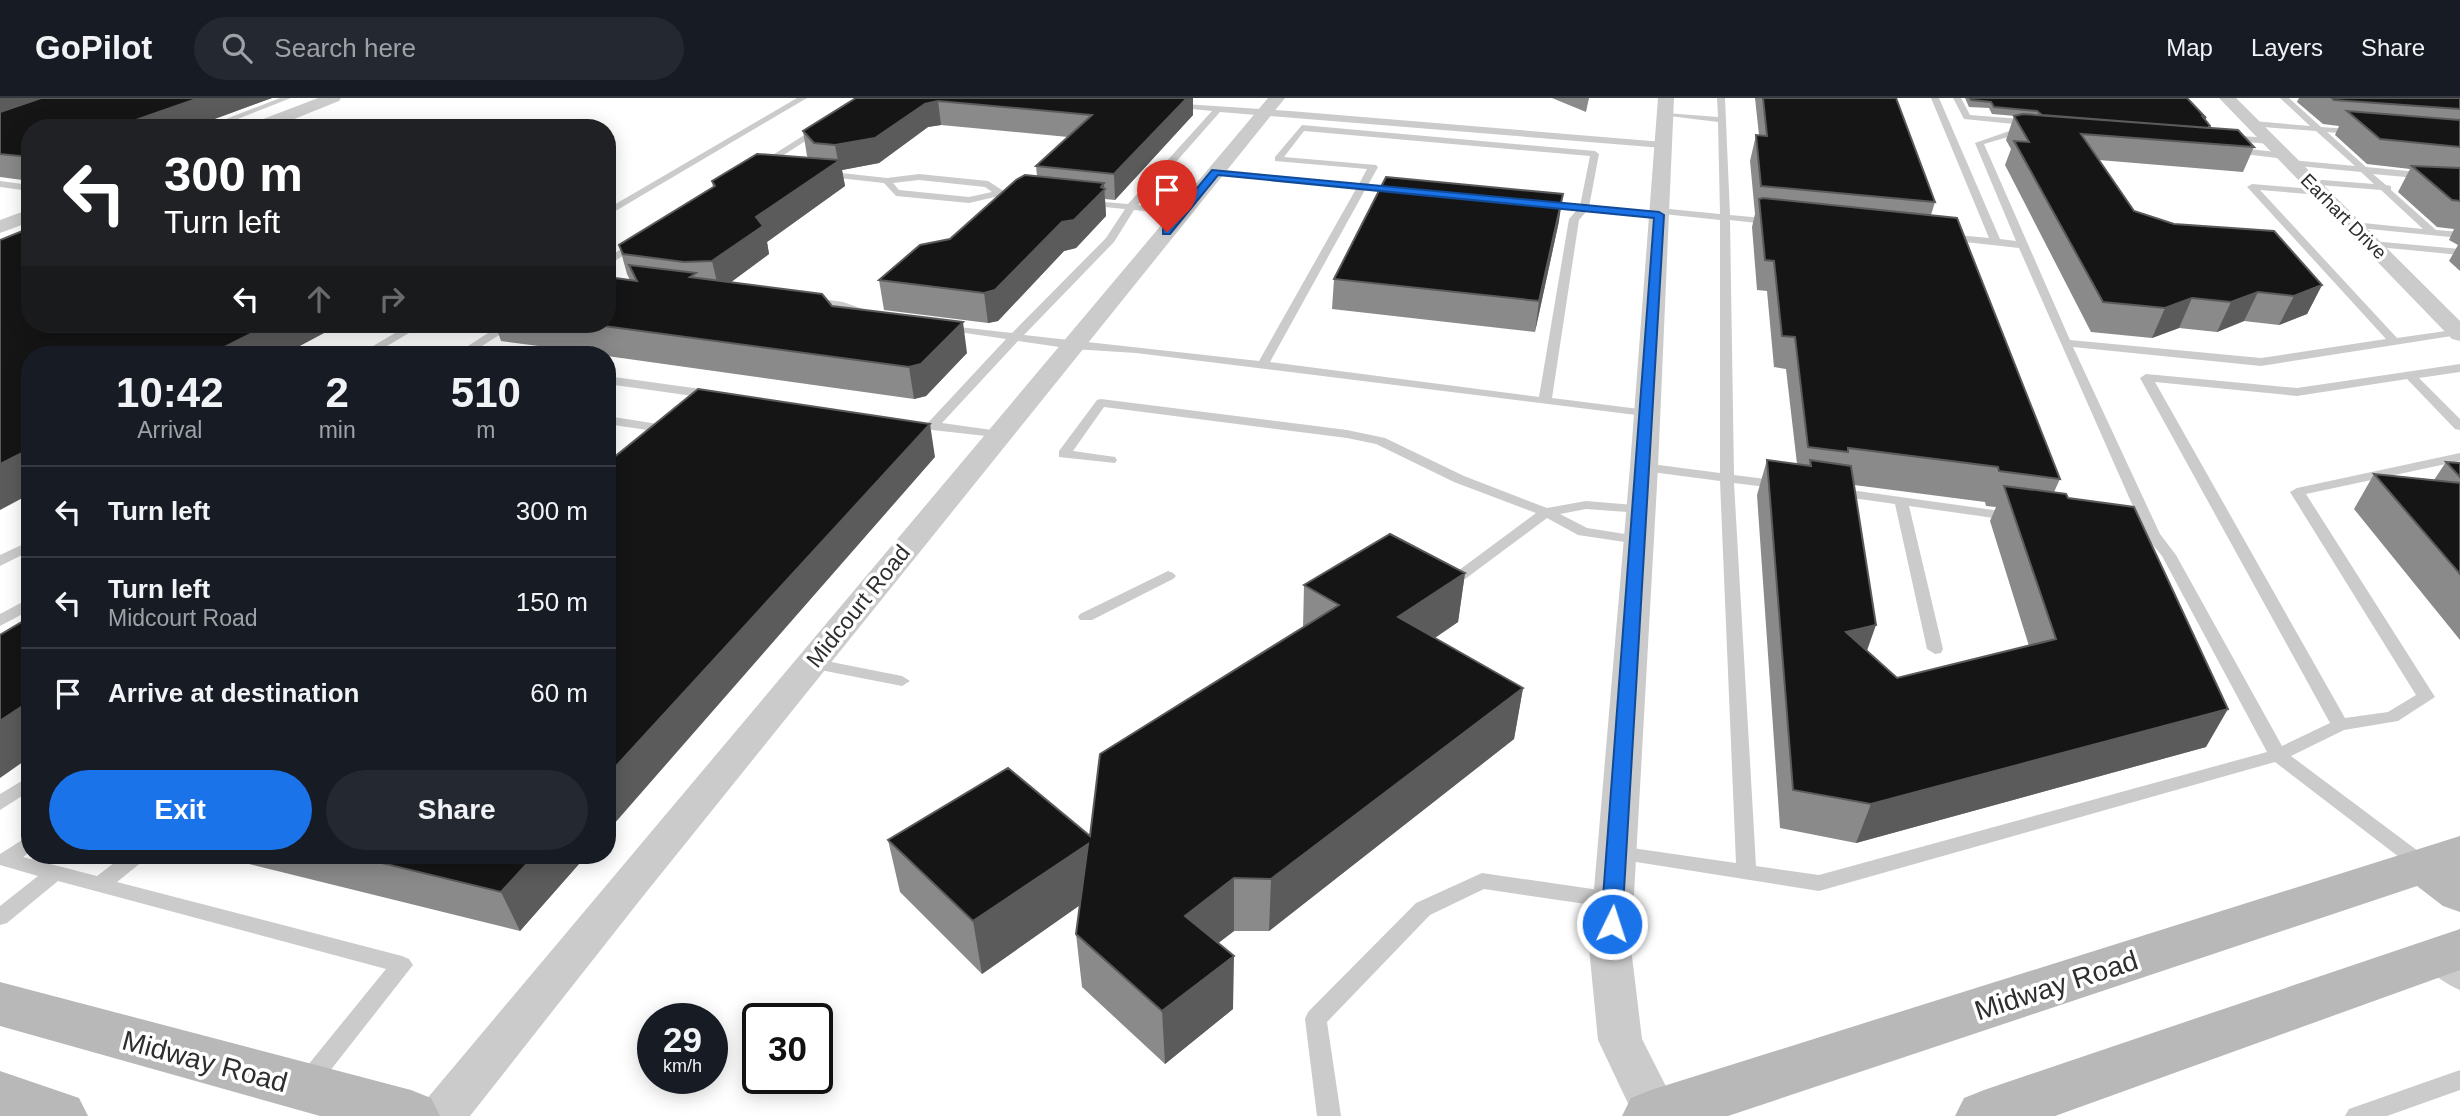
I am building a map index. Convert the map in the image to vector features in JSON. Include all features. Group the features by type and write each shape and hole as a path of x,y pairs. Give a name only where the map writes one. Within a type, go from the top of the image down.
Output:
{"main road":[{"name":"Midway Road","path":"1656,1116 2448,871"},
{"path":"1984,1116 2450,963"},
{"name":"Midway Road","path":"0,1004 411,1116"},
{"path":"0,1096 59,1116"}],"street":[{"path":"279,119 332,98"},
{"name":"Earhart Drive","path":"2227,98 2456,327"},
{"name":"Midcourt Road","path":"442,1116 1270,106"},
{"path":"1656,1116 1620,1040 1610,970 1665,119"},
{"path":"0,227 21,219"}],"lane":[{"path":"231,119 287,98"},
{"path":"616,208 803,98"},
{"path":"1196,107 1205,98"},
{"path":"1721,98 1725,217 1727,478 1746,872"},
{"path":"1935,98 1996,242"},
{"path":"1957,98 1967,117 2048,124"},
{"path":"2284,98 2434,233"},
{"path":"1156,104 1219,109 1270,106 1290,113 1722,120"},
{"path":"999,435 925,425 1110,240 1131,207 1219,109"},
{"path":"2253,124 2370,133"},
{"path":"747,175 825,126"},
{"path":"1263,365 1373,167 1278,159 1301,128 1595,154 1584,209 1574,219 1545,401"},
{"path":"2042,134 2015,132 1979,143 2065,343 2153,535 2169,555 2278,755 2448,871"},
{"path":"2215,137 2270,141"},
{"path":"2219,148 2288,159 2460,179"},
{"path":"759,167 772,169"},
{"path":"1216,172 1418,192"},
{"path":"810,173 887,181 919,177 988,184 999,193"},
{"path":"887,181 895,193 969,200 999,193 1025,196"},
{"path":"0,184 21,187"},
{"path":"2395,342 2252,187 2397,188"},
{"path":"1078,201 1182,213"},
{"path":"1529,203 1779,222"},
{"path":"616,204 622,204"},
{"path":"2353,225 2460,235"},
{"path":"1942,237 2023,245"},
{"path":"616,257 642,241"},
{"path":"2372,244 2460,252"},
{"path":"801,299 838,304 887,319"},
{"path":"938,326 1073,345 1136,349 1647,414"},
{"path":"2065,343 2261,362 2395,342 2456,327"},
{"path":"380,346 402,333"},
{"path":"475,346 495,333"},
{"path":"2340,725 2146,378 2297,392 2460,368"},
{"path":"2410,375 2460,426"},
{"path":"616,381 729,397"},
{"path":"1110,460 1064,454 1101,403 1380,441 1459,479 1546,512 1583,532 1638,540"},
{"path":"616,421 658,428 638,445"},
{"path":"1616,853 1819,883 2278,755 2340,725 2392,717 2426,697 2297,492 2460,457"},
{"path":"1644,467 1794,487"},
{"path":"1821,491 2034,519"},
{"path":"1901,501 1935,649"},
{"path":"1436,595 1546,512 1586,505 1641,509"},
{"path":"2113,530 2153,535"},
{"path":"0,561 21,550"},
{"path":"1086,617 1168,576"},
{"path":"0,621 21,608"},
{"path":"811,663 902,681"},
{"path":"0,803 21,788"},
{"path":"21,849 6,860 21,864"},
{"path":"21,864 402,965 303,1087"},
{"path":"100,886 126,864"},
{"path":"0,917 55,873"},
{"path":"1329,1116 1316,1019 1423,909 1482,881 1613,900"},
{"path":"2357,1116 2460,1080"}],"building":[{"path":"41,98 199,98 139,119 21,119 21,156 0,154 0,112"},
{"path":"856,98 1187,98 1114,174 1036,166 1092,115 938,101 925,104 875,138 835,145 814,143 803,131"},
{"path":"1763,98 1896,98 1935,202 1761,186 1756,135 1767,136"},
{"path":"1970,98 2187,98 2210,126 2208,128 2042,115 2037,111 1994,107 1991,102"},
{"path":"2332,98 2460,98 2460,109 2334,100"},
{"path":"2347,111 2460,120 2460,147 2380,139"},
{"path":"2023,114 2238,130 2254,147 2081,134 2134,211 2174,224 2274,231 2322,285 2294,296 2258,292 2231,302 2192,298 2165,308 2103,302 2014,141 2029,142 2014,116"},
{"path":"757,154 840,160 756,217 763,226 712,261 684,262 623,254 619,245 715,186 712,181"},
{"path":"2412,166 2460,168 2460,201 2452,200"},
{"path":"1025,175 1104,183 1101,187 1105,189 1074,220 1062,222 995,290 984,293 879,280 920,245 950,239"},
{"path":"1386,177 1563,194 1539,301 1334,279"},
{"path":"1759,199 1957,218 2060,479 1999,471 1998,467 1848,448 1848,452 1808,447 1795,337 1782,336 1774,261 1765,260"},
{"path":"21,232 21,333 252,333 227,346 21,346 21,454 0,464 0,240"},
{"path":"629,265 696,273 690,277 822,294 832,306 963,322 921,364 909,367 616,328 616,278 637,281"},
{"path":"698,389 930,424 616,766 616,456"},
{"path":"1767,460 1811,466 1810,460 1851,466 1876,625 1846,632 1897,678 2056,639 2004,486 2134,507 2228,709 1871,804 1793,790"},
{"path":"2446,462 2460,463 2460,477"},
{"path":"2374,474 2460,483 2460,574"},
{"path":"1390,534 1465,573 1398,617 1523,688 1271,879 1234,878 1185,916 1234,956 1162,1011 1076,934 1088,844 973,921 888,840 1008,768 1090,836 1100,754 1339,605 1304,585"},
{"path":"21,622 21,707 0,721 0,635"},
{"path":"386,864 527,864 501,892"}],"route":[{"path":"1167,232 1216,172 1659,215 1612,924"}]}
